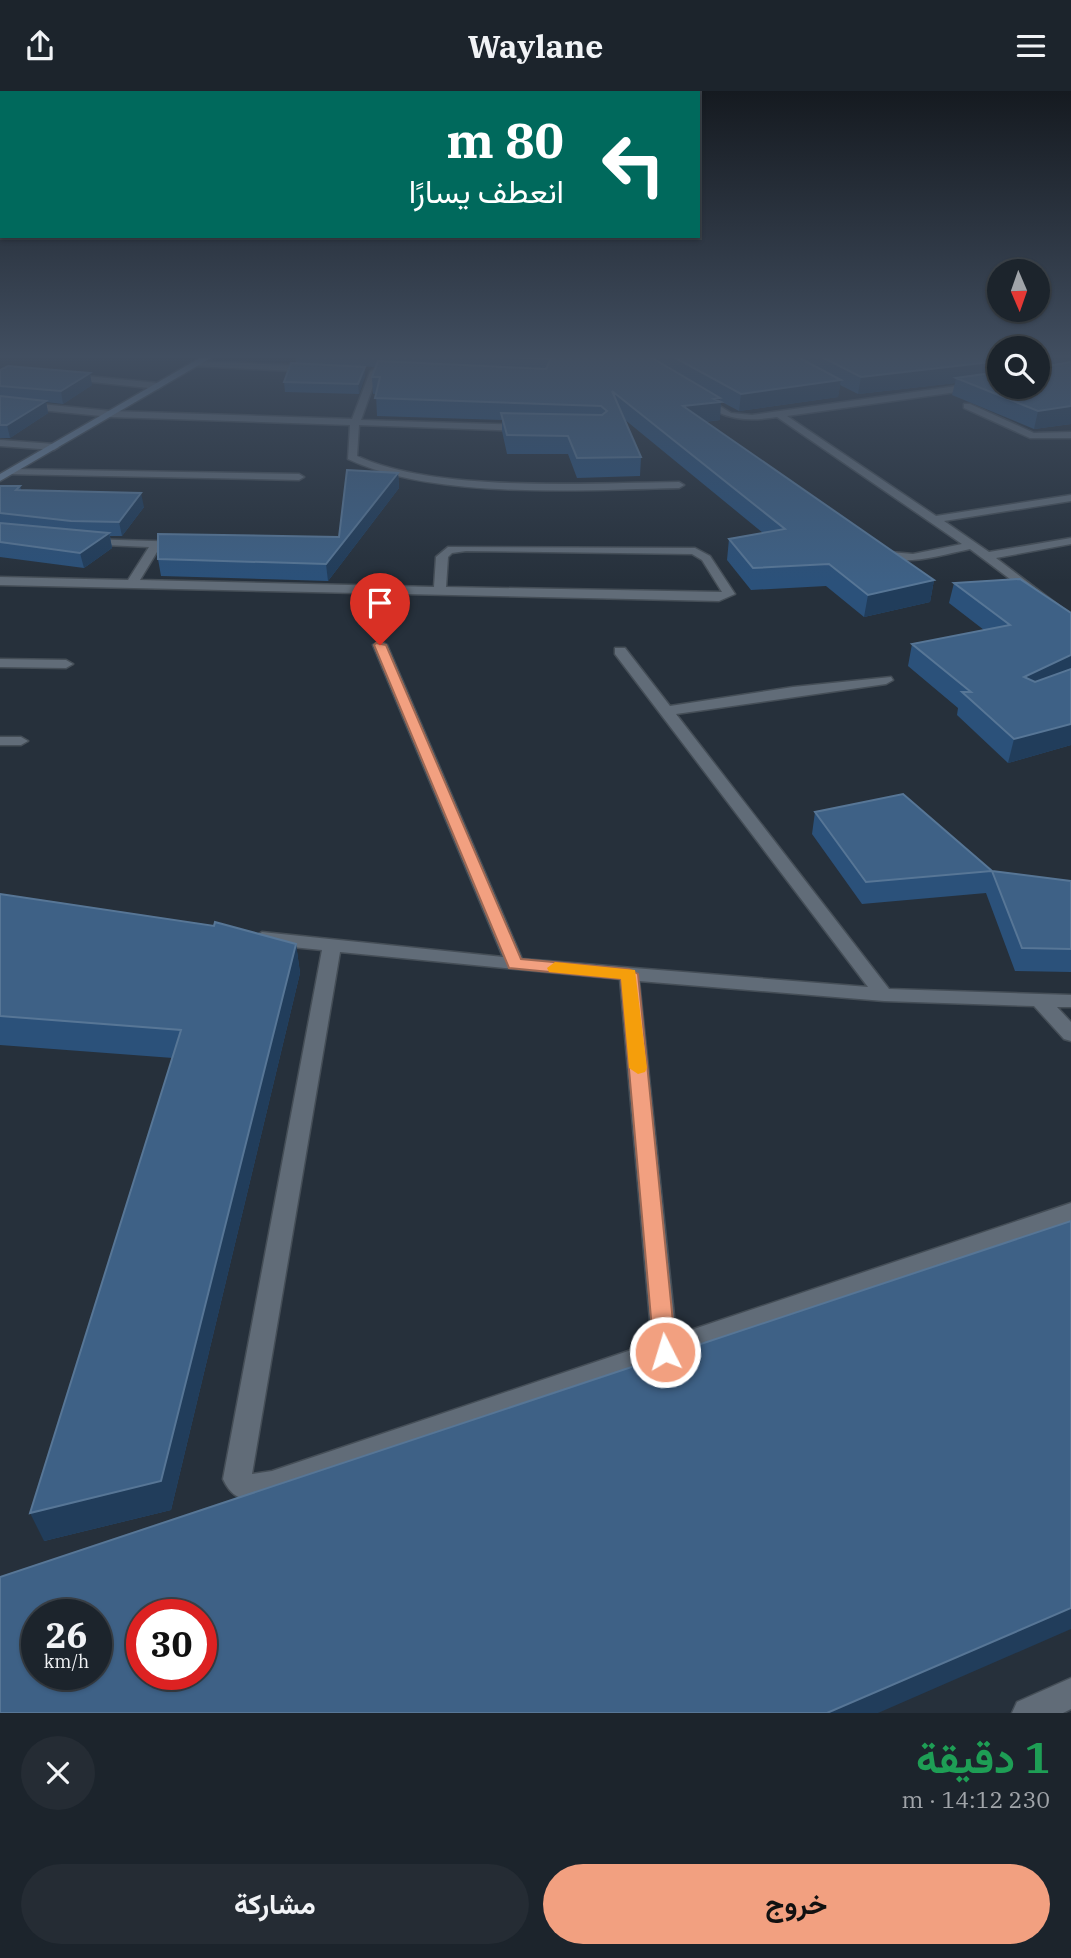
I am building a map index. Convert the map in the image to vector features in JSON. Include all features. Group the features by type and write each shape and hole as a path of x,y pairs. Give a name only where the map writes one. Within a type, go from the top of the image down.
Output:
{"main road":[{"path":"5,475 82,431"}],"street":[{"path":"354,431 352,457 372,470 397,475 587,485 679,485"},
{"path":"803,431 972,545 1071,621"},
{"path":"1021,431 1033,436 1071,435"},
{"path":"0,443 54,447"},
{"path":"5,475 299,477"},
{"path":"935,519 1071,498"},
{"path":"74,541 194,545"},
{"path":"986,556 1071,541"},
{"path":"131,585 156,544"},
{"path":"873,550 898,558 972,545"},
{"path":"0,581 440,592 719,597 729,594 706,558 695,551 480,548 449,550 442,557 440,592"},
{"path":"380,645 515,964"},
{"path":"620,651 884,996"},
{"path":"0,663 66,664"},
{"path":"668,711 793,691 886,680"},
{"path":"0,741 21,741"},
{"path":"249,936 515,964 884,996 1071,1001"},
{"path":"332,946 237,1479 240,1485 253,1489 272,1484 1071,1212"},
{"path":"629,974 665,1352"},
{"path":"1040,1000 1071,1034"},
{"path":"1028,1713 1071,1693"}],"building":[{"path":"506,431 629,431 641,457 577,458 568,436 507,435"},
{"path":"662,431 719,431 934,580 868,595 829,564 753,568 729,539 785,529"},
{"path":"347,470 398,473 326,564 158,559 158,534 339,537"},
{"path":"0,486 20,486 16,490 141,493 119,522 71,521 0,513"},
{"path":"0,523 109,533 80,553 0,542"},
{"path":"1020,579 1071,613 1071,655 1024,677 1035,682 1071,669 1071,724 1014,739 962,692 971,692 912,644 1010,625 954,583"},
{"path":"903,794 992,871 866,882 815,812"},
{"path":"992,871 1071,881 1071,949 1022,948"},
{"path":"0,894 214,926 215,922 296,944 161,1481 30,1513 181,1030 0,1016"},
{"path":"1071,1221 1071,1608 827,1713 0,1713 0,1577"}],"slow traffic":[{"path":"555,968 629,974 638,1068"}],"route":[{"path":"380,645 515,964 629,974 665,1352"}]}
